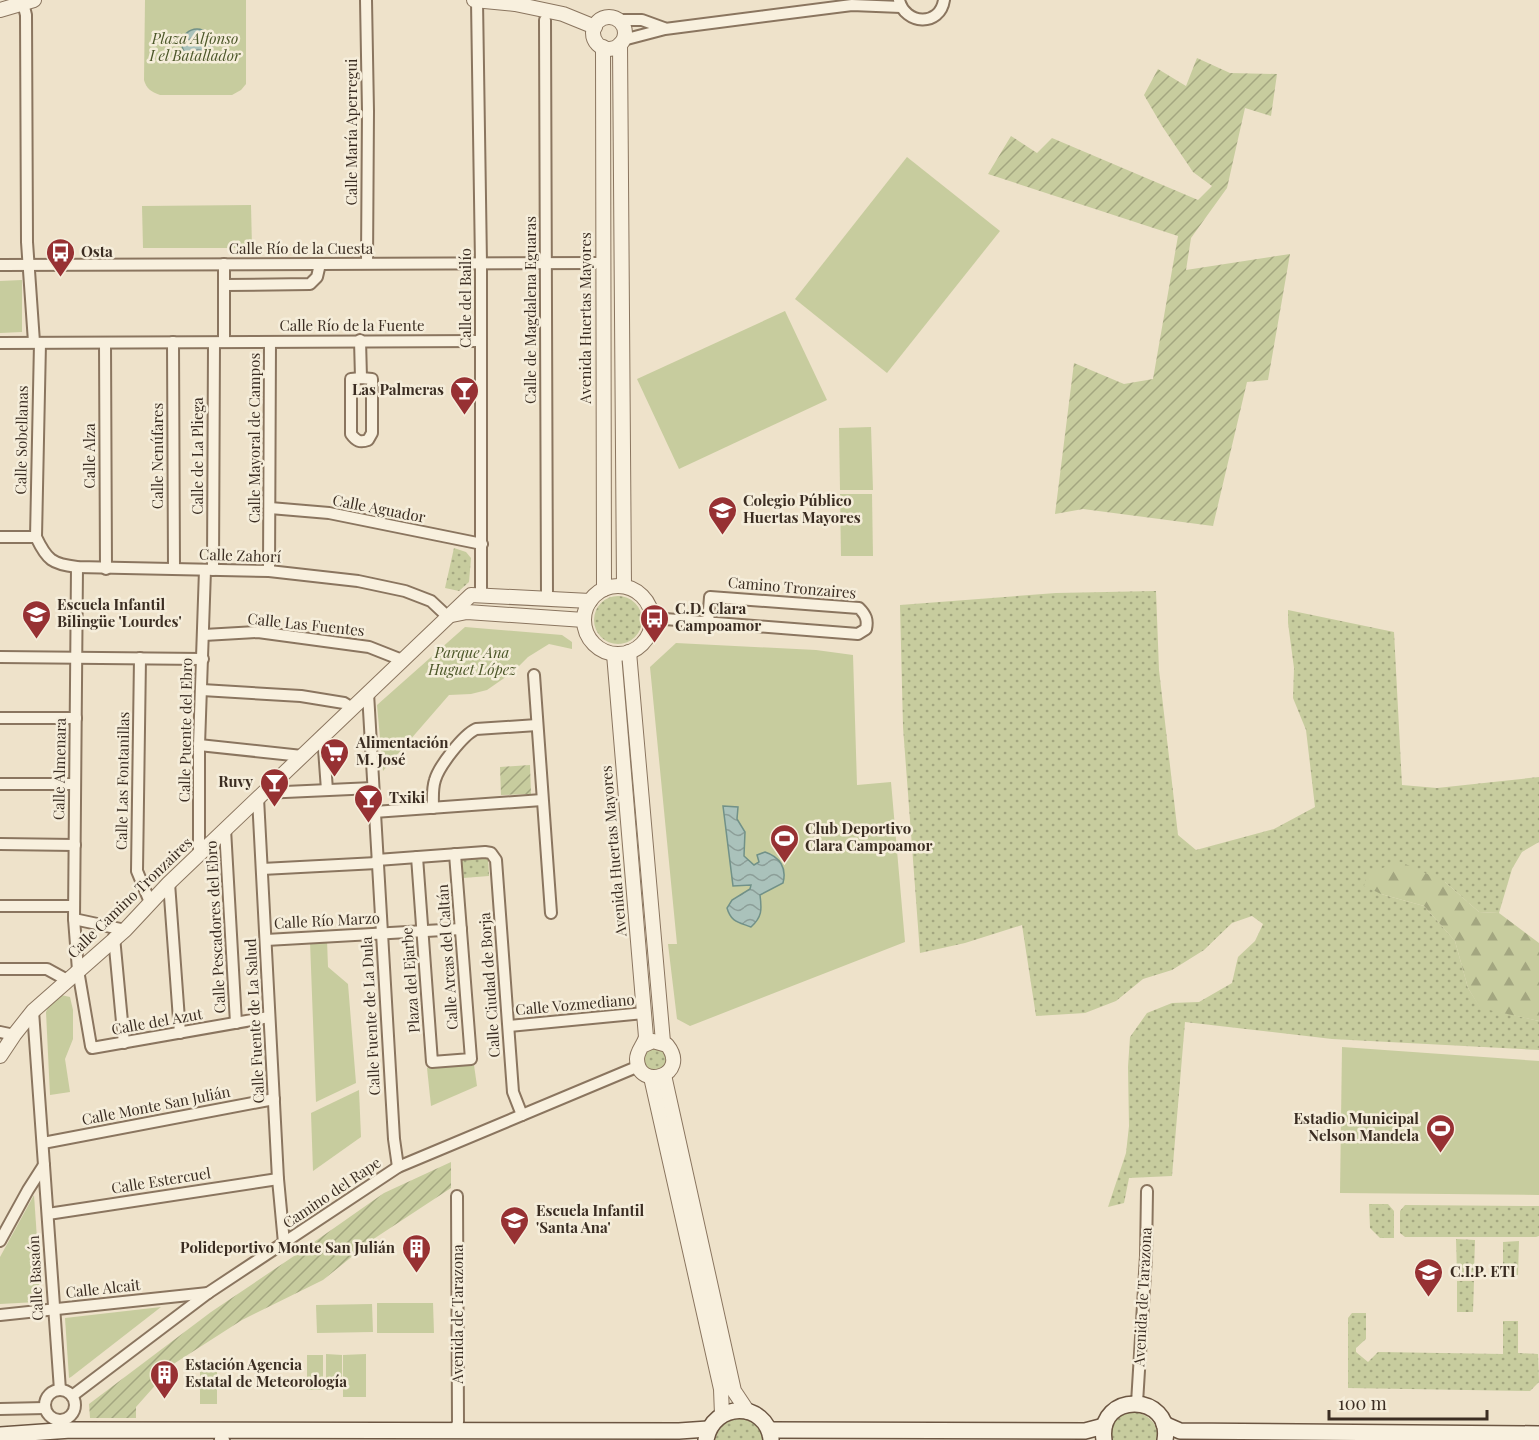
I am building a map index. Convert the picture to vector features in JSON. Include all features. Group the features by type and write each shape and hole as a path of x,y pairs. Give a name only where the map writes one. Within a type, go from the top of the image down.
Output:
{"main road":[{"path":"0,1435 78,1430 679,1431 707,1434 713,1420 730,1412 748,1412 756,1416 770,1435 1084,1431 1104,1433 1109,1416 1117,1408 1137,1403 1149,1406 1158,1414 1164,1424 1165,1440"},
{"path":"1164,1424 1180,1431 1539,1434"},
{"path":"12,1440 92,1437 324,1440"},
{"path":"521,1440 657,1438 668,1440"},
{"path":"799,1440 875,1438 1084,1440"},
{"path":"1183,1440 1539,1439"},
{"path":"340,1440 475,1440"}],"street":[{"name":"Calle María Aperregui","path":"366,0 367,263"},
{"path":"475,0 515,4 563,14 595,27"},
{"name":"Calle del Bailío","path":"475,0 481,263 481,596"},
{"path":"852,5 864,0"},
{"path":"624,586 622,42 625,29 618,20 612,17 605,17 598,21 595,27 595,38 603,47 609,48 622,42 664,29 852,5 900,4 906,14 914,19 923,20 939,13 944,0"},
{"path":"0,10 28,2"},
{"name":"Calle Sobellanas","path":"28,2 26,15 29,266 37,342 36,537"},
{"name":"Calle de Magdalena Eguaras","path":"545,20 547,599"},
{"path":"618,20 642,20 664,29"},
{"name":"Avenida Huertas Mayores","path":"603,47 603,589"},
{"name":"Calle Río de la Cuesta","path":"0,265 602,263"},
{"path":"219,342 225,285 224,264"},
{"path":"225,285 310,284 317,278 320,264"},
{"path":"360,340 361,378"},
{"name":"Calle Río de la Fuente","path":"0,343 481,341"},
{"name":"Calle Nenúfares","path":"173,342 174,569"},
{"name":"Calle de La Pliega","path":"209,570 219,342"},
{"name":"Calle Mayoral de Campos","path":"269,571 270,342"},
{"name":"Calle Alza","path":"105,343 106,569"},
{"path":"361,378 372,379 372,434 368,440 360,442 351,434 351,379 361,378"},
{"name":"Calle Aguador","path":"270,508 329,513 482,544"},
{"path":"0,537 36,537"},
{"name":"Calle Zahorí","path":"36,537 44,553 58,565 106,569 269,571 358,581 405,591 431,601 447,616"},
{"name":"Calle Almenara","path":"73,975 78,658 77,567"},
{"name":"Calle Puente del Ebro","path":"199,854 199,745 209,570"},
{"path":"624,586 644,597 650,607 651,629 639,647 629,652 614,654 596,646 586,630 584,620 590,600 603,589 624,586"},
{"path":"447,616 471,595 590,600"},
{"name":"Camino Tronzaires","path":"652,618 858,634 866,629 867,622 860,609 710,597 708,622"},
{"path":"447,616 467,612 584,620"},
{"name":"Calle Camino Tronzaires","path":"0,1056 7,1034 120,934 169,883 447,616"},
{"name":"Calle Las Fuentes","path":"204,635 258,632 369,647 402,660"},
{"path":"629,652 663,1042"},
{"name":"Avenida Huertas Mayores","path":"614,654 646,1037 638,1054 639,1066"},
{"path":"0,657 203,659"},
{"name":"Calle Las Fontanillas","path":"140,658 137,871 150,902"},
{"path":"534,675 551,914"},
{"path":"202,690 301,696 344,703 352,708"},
{"name":"Calle Fuente de La Dula","path":"368,693 394,1139 398,1167"},
{"path":"0,718 76,718"},
{"path":"433,808 433,788 436,776 470,732 476,729 537,725"},
{"path":"323,735 327,790"},
{"path":"199,745 302,756"},
{"path":"0,784 75,784"},
{"path":"260,796 373,788"},
{"name":"Calle Fuente de La Salud","path":"260,796 269,1017 284,1243"},
{"path":"374,812 542,800"},
{"name":"Calle Pescadores del Ebro","path":"225,829 236,1023"},
{"path":"0,844 75,845"},
{"name":"Calle Ciudad de Borja","path":"455,854 491,853 496,860 513,1092 522,1115"},
{"path":"262,869 455,854"},
{"name":"Calle Arcas del Caltán","path":"455,854 471,1059"},
{"name":"Plaza del Ejarbe","path":"417,857 432,1062 471,1059"},
{"path":"169,883 180,1033"},
{"path":"0,906 74,906"},
{"path":"74,919 120,934 124,1043"},
{"name":"Calle Río Marzo","path":"266,940 461,929"},
{"path":"0,969 47,969 73,975"},
{"name":"Calle del Azut","path":"73,975 93,1048 269,1017"},
{"name":"Calle Basaón","path":"33,1011 60,1390"},
{"name":"Calle Vozmediano","path":"508,1026 644,1014"},
{"path":"639,1066 646,1075 657,1076 672,1067 674,1061 671,1050 663,1042 653,1041 644,1045"},
{"name":"Camino del Rape","path":"72,1396 208,1293 398,1167 639,1066"},
{"path":"657,1076 734,1391 748,1412"},
{"path":"657,1076 721,1389 722,1415"},
{"name":"Calle Monte San Julián","path":"43,1143 274,1099"},
{"name":"Calle Basaón","path":"0,1241 44,1165"},
{"name":"Calle Estercuel","path":"48,1214 278,1179"},
{"name":"Avenida de Tarazona","path":"1137,1403 1146,1256 1147,1191"},
{"name":"Avenida de Tarazona","path":"455,1431 458,1422 457,1196"},
{"name":"Calle Alcait","path":"0,1315 208,1293"},
{"path":"45,1432 48,1396 60,1390 72,1396 78,1430"},
{"path":"0,1409 46,1411 54,1419 64,1420 74,1410"}],"green space":[{"name":"Plaza Alfonso I el Batallador","path":"145,0 246,0 246,84 241,90 232,95 160,95 149,89 144,80"},
{"path":"1197,58 1230,73 1277,74 1271,116 1245,108 1227,188 1191,238 1186,270 1290,254 1268,380 1247,382 1213,526 1083,509 1055,514 1074,363 1124,384 1153,379 1178,236 988,174 1011,136 1037,153 1052,138 1198,200 1212,186 1193,172 1144,95 1158,69 1186,86"},
{"path":"907,157 1000,231 887,373 795,299"},
{"path":"251,205 252,248 143,248 142,206"},
{"path":"22,280 22,332 0,333 0,281"},
{"path":"785,311 827,400 679,469 637,379"},
{"path":"871,427 873,490 840,490 839,428"},
{"path":"840,494 872,494 873,556 841,556"},
{"path":"454,548 466,552 471,558 469,582 459,591 445,588"},
{"path":"1156,591 1159,670 1178,835 1196,850 1274,829 1315,807 1306,730 1293,698 1294,668 1288,610 1394,632 1402,785 1437,788 1539,777 1539,842 1522,852 1512,869 1499,913 1479,912 1445,882 1381,894 1424,906 1455,941 1468,988 1480,1007 1539,1021 1539,1050 1332,1039 1185,1022 1172,1176 1129,1178 1124,1203 1108,1207 1126,1153 1129,1126 1130,1037 1147,1013 1172,1003 1199,1002 1232,983 1238,957 1255,941 1263,924 1252,916 1232,923 1204,950 1172,970 1143,979 1116,1001 1085,1013 1036,1016 1022,925 965,943 920,953 903,727 900,605 1056,593"},
{"path":"618,596 635,603 642,620 635,637 618,644 601,637 594,620 601,603"},
{"name":"Parque Ana Huguet López","path":"465,627 562,635 572,642 572,649 549,644 528,657 513,672 487,690 471,694 449,695 383,771 377,705"},
{"name":"Club Deportivo Clara Campoamor","path":"676,643 816,650 853,655 857,785 891,782 905,942 690,1026 677,1019 668,944 677,944 650,667"},
{"path":"530,765 531,794 501,795 500,767"},
{"path":"488,858 489,876 463,878 461,860"},
{"path":"1401,862 1445,882 1479,912 1499,913 1539,943 1539,1021 1480,1008 1468,988 1455,941 1424,906 1381,894 1364,886 1367,873"},
{"path":"327,940 328,967 348,984 356,1083 316,1102 310,941"},
{"path":"61,995 70,997 73,1010 73,1039 65,1059 70,1092 50,1095 46,1012 49,1005"},
{"path":"655,1046 666,1052 667,1063 658,1072 646,1069 643,1063 644,1051"},
{"name":"Estadio Municipal Nelson Mandela","path":"1342,1047 1539,1061 1539,1195 1340,1193"},
{"path":"474,1065 477,1086 431,1106 427,1068"},
{"path":"359,1090 361,1137 313,1171 311,1113"},
{"path":"451,1162 451,1188 375,1238 323,1280 242,1320 175,1363 136,1407 136,1418 90,1418 89,1404 211,1312 384,1193"},
{"path":"34,1195 41,1297 37,1302 0,1304 0,1257"},
{"path":"1369,1204 1388,1204 1394,1211 1394,1238 1380,1238 1370,1228"},
{"path":"1405,1205 1539,1206 1539,1236 1405,1237 1400,1233 1400,1211"},
{"path":"1456,1239 1475,1240 1474,1274 1457,1273"},
{"path":"1519,1241 1518,1275 1503,1275 1503,1242"},
{"path":"1457,1281 1474,1281 1473,1312 1457,1312"},
{"path":"377,1303 433,1303 434,1333 377,1333"},
{"path":"372,1304 373,1332 317,1333 316,1305"},
{"path":"161,1307 71,1377 69,1378 65,1318"},
{"path":"1352,1313 1366,1313 1366,1339 1356,1348 1356,1352 1368,1362 1378,1352 1503,1354 1503,1321 1518,1321 1518,1353 1538,1354 1539,1382 1530,1391 1348,1388 1348,1318"},
{"path":"326,1354 342,1355 342,1389 326,1390"},
{"path":"366,1354 366,1397 343,1397 343,1355"},
{"path":"307,1355 323,1355 323,1390 307,1390"},
{"path":"200,1367 217,1367 217,1404 200,1404"},
{"path":"1129,1412 1141,1414 1150,1419 1156,1428 1158,1440 1110,1440 1114,1423"},
{"path":"737,1418 754,1424 763,1440 715,1440 723,1426"}],"water":[{"path":"197,29 207,34 212,44 207,54 197,59 187,54 182,44 187,34"},
{"path":"723,806 738,807 737,819 745,832 744,856 754,865 759,862 757,855 765,852 778,860 783,868 783,883 760,895 760,913 751,927 733,919 727,908 732,900 750,889 751,885 733,886"}],"place":[{"name":"Osta","path":"60,278"},
{"name":"Las Palmeras","path":"465,416"},
{"name":"Colegio Público Huertas Mayores","path":"722,536"},
{"name":"Escuela Infantil Bilingüe 'Lourdes'","path":"36,640"},
{"name":"C.D. Clara Campoamor","path":"654,644"},
{"name":"Alimentación M. José","path":"335,778"},
{"name":"Ruvy","path":"274,808"},
{"name":"Txiki","path":"368,824"},
{"name":"Club Deportivo Clara Campoamor","path":"784,864"},
{"name":"Estadio Municipal Nelson Mandela","path":"1440,1154"},
{"name":"Escuela Infantil 'Santa Ana'","path":"515,1246"},
{"name":"Polideportivo Monte San Julián","path":"416,1274"},
{"name":"C.I.P. ETI","path":"1429,1298"},
{"name":"Estación Agencia Estatal de Meteorología","path":"164,1400"}]}
